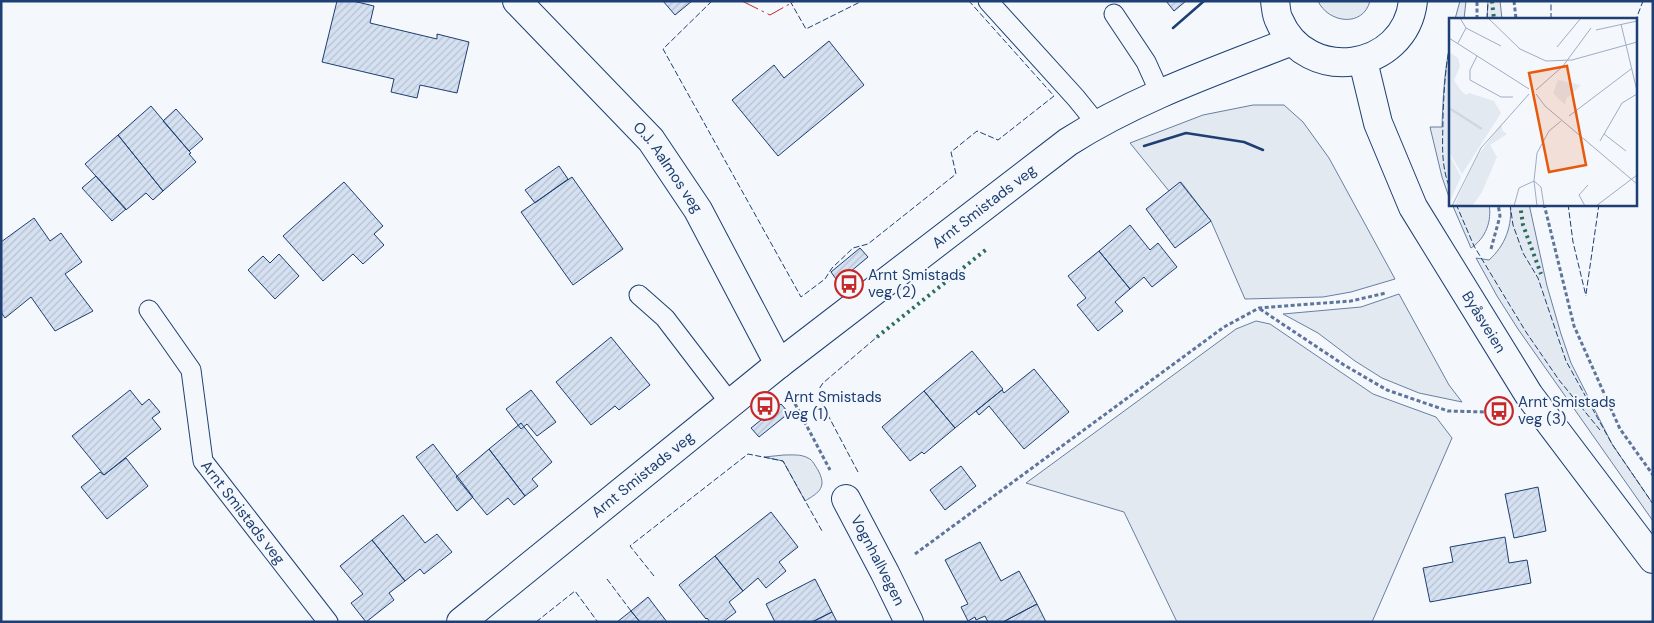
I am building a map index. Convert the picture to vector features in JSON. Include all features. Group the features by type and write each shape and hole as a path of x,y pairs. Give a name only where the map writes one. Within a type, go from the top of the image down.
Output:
{"street":[{"name":"O.J. Aalmos veg","path":"517,1 651,140 698,210 778,364"},
{"path":"1275,1 1278,20 1292,41 1313,56 1337,63 1363,61 1384,51 1401,34 1411,13 1413,1"},
{"name":"Arnt Smistads veg","path":"461,622 778,364 1068,142 1097,124 1160,94 1292,41"},
{"name":"Byåsveien","path":"1363,61 1378,123 1413,207 1529,395 1653,559"},
{"name":"Vognhallvegen","path":"846,499 886,573 909,622"}],"lane":[{"path":"988,1 1076,98 1097,124"},
{"path":"1114,14 1146,62 1160,94"},
{"path":"639,295 665,318 730,403"},
{"name":"Arnt Smistads veg","path":"149,310 191,370 202,461 328,622"}],"path":[{"path":"1477,1 1477,18"},
{"path":"1514,1 1516,18"},
{"path":"1491,248 1500,216 1498,205"},
{"path":"1544,205 1574,326 1620,428 1653,475"},
{"path":"886,573 907,560 1224,327 1259,308 1351,301 1386,293"},
{"path":"1259,308 1344,365 1387,390 1448,411 1487,412"},
{"path":"788,391 846,499"}],"shaded area":[{"path":"1318,1 1370,1 1366,10 1360,15 1353,19 1345,19 1329,14"},
{"path":"1460,1 1466,1 1464,18 1455,18"},
{"path":"1488,1 1500,1 1502,18 1487,18"},
{"path":"1449,50 1449,197 1430,127 1442,127 1443,96"},
{"path":"1253,105 1284,105 1303,122 1329,158 1395,279 1351,292 1323,297 1245,299 1211,221 1181,182 1169,191 1130,143 1203,115"},
{"path":"1452,205 1489,205 1490,217 1487,229 1481,239 1471,248"},
{"path":"1510,205 1529,205 1547,286 1571,363 1612,444 1653,504 1653,521 1518,329 1476,258 1489,260 1495,254 1507,235 1511,212"},
{"path":"1399,294 1449,385 1462,402 1419,393 1382,378 1355,361 1318,333 1283,314 1361,307"},
{"path":"1256,321 1270,324 1373,394 1436,417 1452,438 1372,622 1177,622 1124,512 1026,483 1236,329"},
{"path":"796,455 811,460 818,470 822,481 821,489 815,495 805,501 783,461 764,457"}],"building":[{"path":"337,1 353,1 374,6 370,23 437,39 437,34 469,42 457,93 420,85 417,98 391,92 394,79 322,62"},
{"path":"663,1 692,1 675,15"},
{"path":"1166,1 1186,1 1174,11"},
{"path":"829,41 864,85 778,156 732,100 774,65 784,78"},
{"path":"151,106 191,153 189,154 196,162 163,191 118,135"},
{"path":"176,109 203,139 189,151 163,121"},
{"path":"118,135 163,191 153,200 146,193 126,210 85,164"},
{"path":"559,166 568,179 535,203 525,190"},
{"path":"96,176 126,209 112,221 82,188"},
{"path":"572,177 623,249 573,285 521,212"},
{"path":"344,182 383,226 374,234 384,245 363,264 353,254 323,281 283,236"},
{"path":"1180,182 1211,221 1175,248 1146,209"},
{"path":"34,218 50,241 61,233 82,262 65,274 93,311 55,331 31,297 5,318 1,312 1,242"},
{"path":"1130,225 1150,250 1158,243 1177,267 1152,287 1144,277 1130,289 1099,251"},
{"path":"860,248 868,257 838,282 831,272"},
{"path":"1099,251 1130,289 1115,302 1123,311 1098,331 1077,305 1086,298 1068,276"},
{"path":"279,254 299,276 275,299 248,270 263,256 270,263"},
{"path":"611,337 650,385 619,410 615,406 591,425 556,382"},
{"path":"972,351 1003,389 955,428 924,391"},
{"path":"1034,369 1069,412 1024,449 989,406 979,415 976,411 1002,390 1004,393"},
{"path":"130,390 142,405 149,399 160,412 152,418 161,429 104,475 72,436"},
{"path":"531,390 556,422 537,436 527,424 521,429 506,409"},
{"path":"924,391 955,428 924,454 922,452 910,461 882,427"},
{"path":"781,404 789,413 759,437 751,428"},
{"path":"521,423 552,462 532,479 538,486 525,496 489,449"},
{"path":"433,444 473,497 457,511 416,457"},
{"path":"489,449 525,496 514,505 508,498 487,515 456,477"},
{"path":"126,458 148,486 107,519 81,487 100,472 104,475"},
{"path":"961,466 976,486 945,510 930,490"},
{"path":"1538,487 1546,531 1514,538 1505,494"},
{"path":"771,512 798,547 779,562 786,571 766,588 758,578 743,591 715,556"},
{"path":"403,515 425,543 437,534 452,552 424,574 420,569 405,581 372,540"},
{"path":"1505,537 1509,563 1527,560 1531,583 1430,602 1423,568 1453,562 1450,547"},
{"path":"372,540 405,581 389,593 394,600 366,622 351,603 363,594 340,566"},
{"path":"980,542 1001,581 1019,571 1037,604 1003,622 988,622 985,616 976,620 975,617 968,621 961,607 968,604 945,560"},
{"path":"715,556 743,591 729,602 736,612 723,622 710,622 706,619 679,585"},
{"path":"815,579 832,612 812,622 775,622 766,604"},
{"path":"648,597 667,622 640,622 631,611"},
{"path":"1037,604 1046,622 1003,622"},
{"path":"631,611 640,622 617,622"},
{"path":"832,612 837,622 812,622"}],"hedge":[{"path":"1492,1 1494,18"},
{"path":"1520,205 1523,225 1541,274"},
{"path":"877,337 988,248"}],"fence":[{"path":"712,1 663,49 801,297 825,279 832,268 853,248 868,244 956,174 951,152 977,131 998,140 1054,96 969,1"},
{"path":"790,1 806,29 862,1"},
{"path":"1487,18 1488,1"},
{"path":"1551,1 1551,18"},
{"path":"1636,19 1643,1"},
{"path":"1449,51 1443,116 1443,162 1449,186"},
{"path":"1456,205 1474,246 1526,332 1559,380 1600,430"},
{"path":"1510,205 1513,225 1523,253 1538,278 1566,361 1612,444 1653,504"},
{"path":"1568,205 1573,242 1586,296"},
{"path":"1586,294 1599,205"},
{"path":"858,472 821,402 819,389 823,383 877,337"},
{"path":"654,576 630,546 748,454 783,461 822,531"},
{"path":"607,579 631,611"},
{"path":"536,622 575,591 597,621"}],"wall":[{"path":"1173,28 1204,1"},
{"path":"1144,146 1186,133 1244,142 1263,150"}],"power":[{"path":"742,1 770,15 795,1"}],"place":[{"name":"Arnt Smistads veg (2)","path":"849,284"},
{"name":"Arnt Smistads veg (1)","path":"765,406"},
{"name":"Arnt Smistads veg (3)","path":"1499,411"}]}
